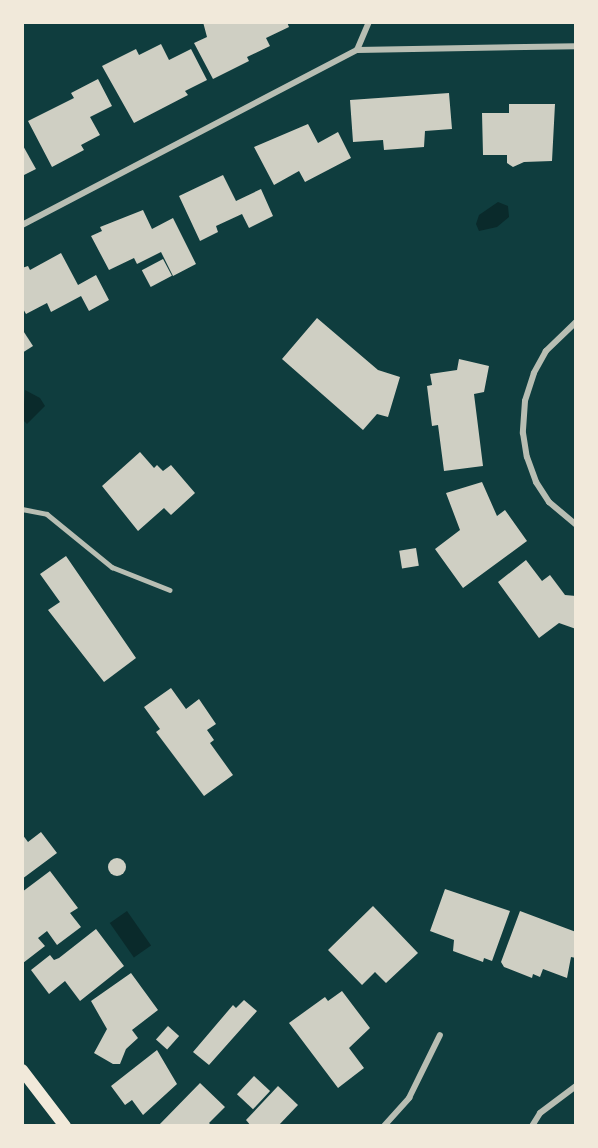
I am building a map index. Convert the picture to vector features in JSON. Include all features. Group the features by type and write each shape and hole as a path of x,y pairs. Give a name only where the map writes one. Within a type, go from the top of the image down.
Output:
{"main road":[{"path":"22,1070 64,1125"}],"street":[{"path":"357,50 369,22"},
{"path":"22,225 357,50 576,46"},
{"path":"576,322 546,351 534,373 525,401 523,434 536,482 549,502 576,525"},
{"path":"384,1125 409,1098 440,1035"},
{"path":"532,1125 540,1113 576,1086"}],"lane":[{"path":"22,509 47,514 112,567 170,590"}],"water":[{"path":"498,202 508,206 509,217 497,227 479,231 476,224 479,215"},
{"path":"25,390 40,398 45,406 27,424 23,420"},
{"path":"127,911 151,945 134,957 110,923"}],"building":[{"path":"203,22 287,22 289,27 266,38 270,46 247,57 249,61 213,79 194,43 207,37"},
{"path":"161,44 169,60 191,49 207,80 185,91 188,95 134,123 102,66 136,49 139,55"},
{"path":"98,79 112,106 90,117 100,135 81,145 84,150 52,167 28,121 74,98 71,93"},
{"path":"449,93 452,129 425,131 424,147 384,150 383,140 353,142 350,100"},
{"path":"509,104 555,104 552,161 524,162 513,167 507,163 507,155 483,155 482,113 509,113"},
{"path":"308,124 318,143 338,132 351,158 305,182 299,171 274,185 254,147"},
{"path":"22,144 36,169 22,176"},
{"path":"223,175 236,201 261,189 273,216 249,228 242,214 216,226 218,232 200,241 179,196"},
{"path":"143,210 152,229 173,218 196,264 173,276 161,252 137,264 134,258 109,270 91,236 102,231 100,227"},
{"path":"61,253 78,285 96,275 109,300 89,311 81,296 51,312 47,303 26,314 22,307 22,268 28,266 30,270"},
{"path":"163,259 172,276 151,287 142,270"},
{"path":"317,318 378,370 400,377 388,417 377,414 363,430 282,359"},
{"path":"22,329 33,346 22,353"},
{"path":"459,359 489,366 484,392 474,394 483,466 444,471 438,425 432,426 427,386 432,385 430,374 457,370"},
{"path":"140,452 154,468 157,465 163,471 171,465 195,493 171,515 164,508 138,531 102,486"},
{"path":"482,482 497,516 505,510 527,541 463,588 435,549 460,530 446,493"},
{"path":"416,548 419,566 402,568 399,551"},
{"path":"66,556 136,658 104,682 48,610 60,602 40,574"},
{"path":"526,560 542,581 550,575 565,595 576,596 576,629 559,623 539,638 498,582"},
{"path":"171,688 186,709 199,699 216,724 207,730 214,740 210,743 233,775 204,796 156,732 160,729 144,707"},
{"path":"41,832 57,853 22,879 22,834 28,842"},
{"path":"113,858 121,858 126,863 124,874 113,876 108,871 108,863"},
{"path":"50,871 78,908 70,913 81,927 57,945 47,931 38,938 45,946 23,963 22,892"},
{"path":"445,889 510,911 492,961 484,958 483,962 453,951 454,940 430,931"},
{"path":"373,906 418,953 386,983 375,972 362,985 328,950"},
{"path":"520,911 576,932 576,958 571,957 567,978 543,969 540,977 533,974 532,978 504,967 501,962"},
{"path":"96,929 124,966 80,1001 65,981 49,994 31,970 50,955 54,960 59,958"},
{"path":"131,973 158,1010 132,1030 138,1038 126,1049 120,1064 113,1064 94,1053 107,1029 91,1001"},
{"path":"342,991 370,1028 349,1048 364,1068 338,1088 289,1023 325,997 328,1001"},
{"path":"244,1000 257,1011 209,1065 193,1052 233,1005 236,1008"},
{"path":"168,1026 179,1036 167,1049 156,1039"},
{"path":"157,1050 177,1084 143,1115 132,1100 125,1105 111,1086"},
{"path":"254,1076 270,1091 253,1109 237,1094"},
{"path":"200,1083 225,1107 209,1123 212,1126 158,1126"},
{"path":"278,1086 298,1105 278,1126 251,1126 246,1120"}]}
